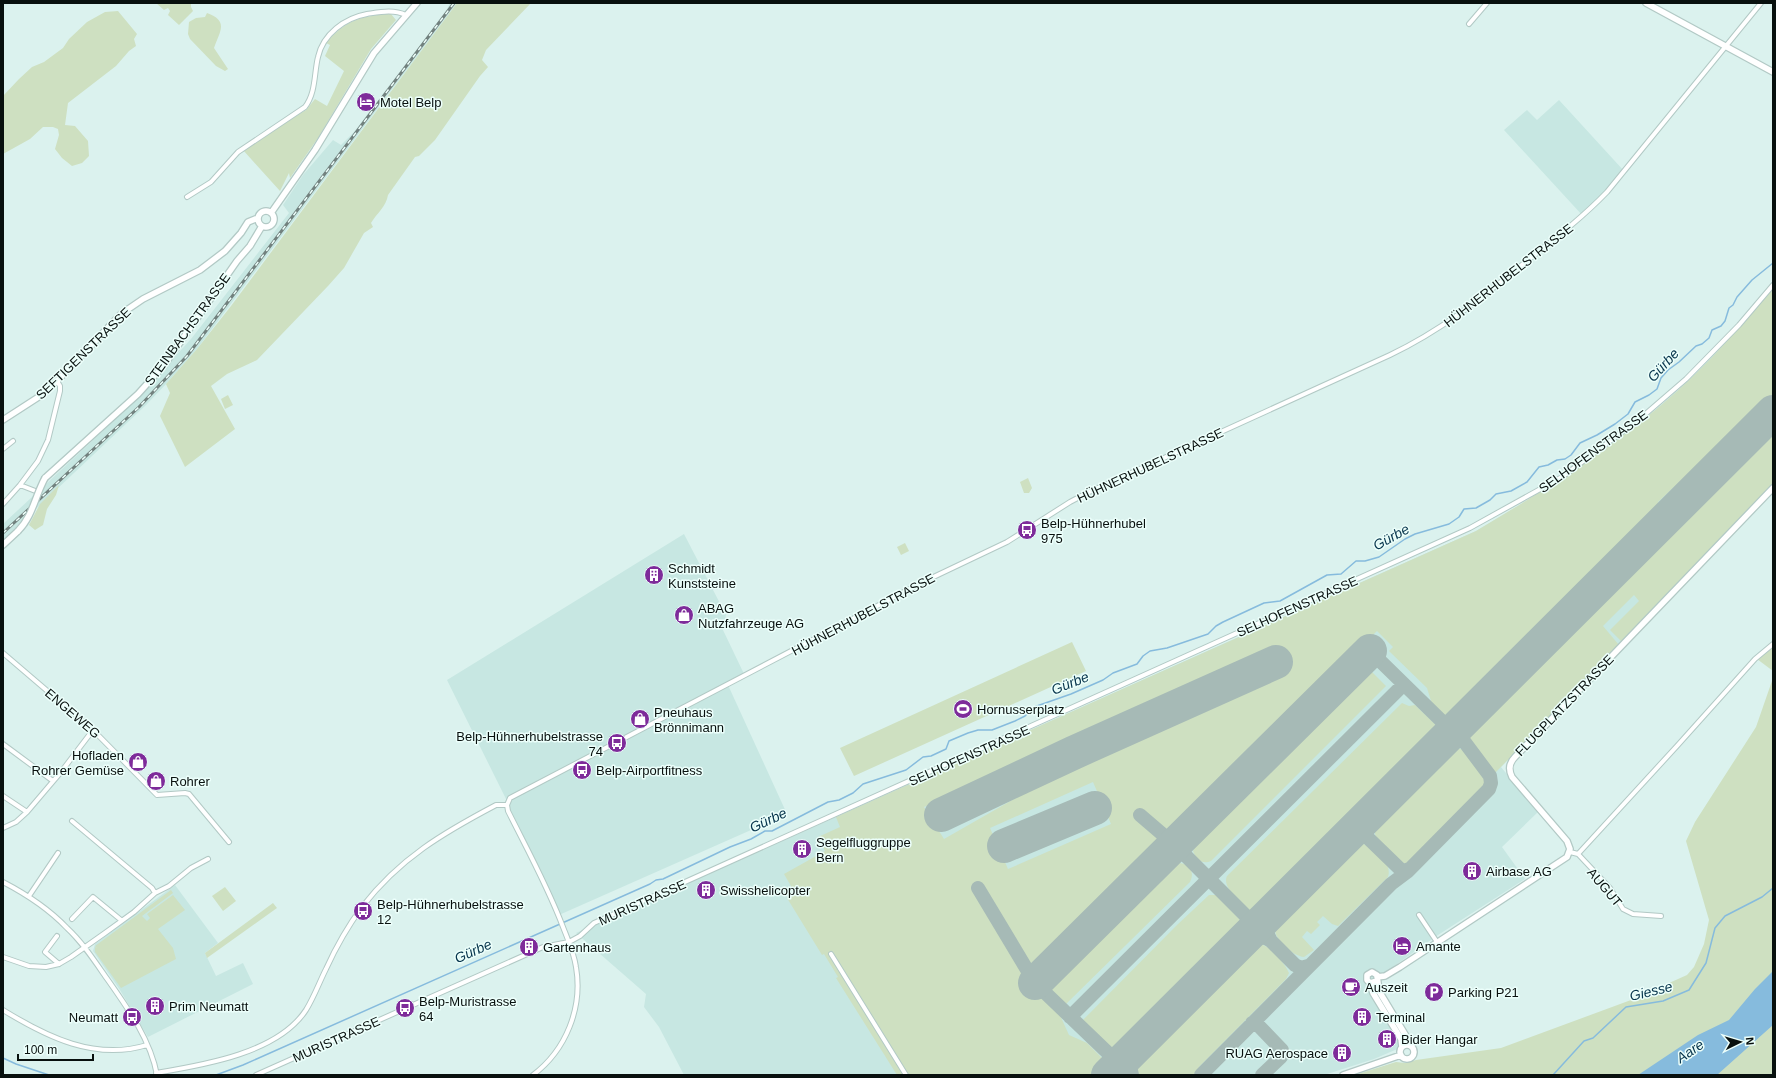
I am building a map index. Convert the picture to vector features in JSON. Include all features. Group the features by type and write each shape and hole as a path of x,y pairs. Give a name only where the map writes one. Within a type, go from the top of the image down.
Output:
{"street":[{"name":"STEINBACHSTRASSE","path":"3,545 28,520 36,492 45,478 152,380 237,261 250,246 262,226 269,226 273,222 271,213 315,150 374,53 417,3"},
{"path":"1469,24 1487,3"},
{"path":"1646,3 1773,72"},
{"name":"HÜHNERHUBELSTRASSE","path":"507,805 508,800 514,795 521,793 925,581 1007,542 1070,502 1087,493 1390,355 1436,331 1480,300 1583,216 1606,192 1761,3"},
{"path":"187,198 211,182 238,152 305,107 311,98 320,51 327,38 337,28 353,18 362,15 391,11 406,15"},
{"path":"262,226 259,223 258,218 260,214 264,211 271,213"},
{"name":"SEFTIGENSTRASSE","path":"3,420 37,398 57,381 121,314 143,299 200,270 225,251 241,233 248,222 258,218"},
{"name":"SELHOFENSTRASSE","path":"767,846 1470,528 1538,491 1562,477 1642,417 1686,379 1739,325 1773,285"},
{"path":"3,504 38,461 48,440 60,391 60,386 57,381"},
{"path":"3,449 13,441"},
{"path":"20,485 36,492"},
{"name":"FLUGPLATZSTRASSE","path":"1570,852 1570,847 1564,838 1512,777 1509,769 1510,764 1520,751 1773,488"},
{"path":"1370,983 1400,967 1562,862 1568,857 1570,852 1578,854 1755,658 1773,644"},
{"name":"ENGEWEG","path":"3,653 93,730 157,795 189,794 229,842"},
{"path":"3,828 16,822 27,812 93,730"},
{"path":"3,744 53,781"},
{"path":"3,796 27,812"},
{"path":"3,882 29,896 68,928 85,947 122,1000 147,1045 157,1074 236,1055 269,1041 289,1028 295,1023 306,1008 346,929 387,878 425,845 443,834 496,805 507,805 508,811 546,886 564,928 576,966 578,981 576,1003 567,1033 557,1050 533,1075"},
{"path":"72,822 152,888 155,893"},
{"name":"MURISTRASSE","path":"256,1075 543,947 569,942 580,936 594,923 767,846"},
{"path":"29,896 58,853"},
{"name":"AUGUT","path":"1578,854 1610,888 1616,900 1628,912 1633,914 1660,916"},
{"path":"3,957 30,966 46,967 59,964 85,947 190,868 208,859"},
{"path":"72,919 93,897 121,920"},
{"path":"1419,915 1437,942"},
{"path":"57,936 46,952 59,964"},
{"path":"831,954 906,1075"},
{"path":"1374,972 1379,991 1415,1051 1413,1057 1407,1059 1401,1055 1401,1039 1373,993 1370,983 1367,980 1368,973 1374,972"},
{"path":"3,1010 58,1040 87,1048 121,1051 147,1045"},
{"path":"1402,1047 1407,1044 1412,1046"},
{"path":"1343,1075 1401,1055"}],"shaded area":[{"path":"450,3 457,3 197,349 146,405 3,540 3,524 132,404 191,339 289,213 283,205 303,175 333,140 341,145 354,132 446,11"},
{"path":"1559,100 1624,171 1583,216 1504,130 1527,110 1537,120"},
{"path":"1773,288 1773,485 1501,767 1538,812 1502,847 1525,879 1438,935 1370,983 1378,1004 1402,1047 1374,1059 1324,1075 684,1075 659,1027 644,1007 646,994 576,933 1476,531 1554,485 1644,420 1688,381 1743,324"},
{"path":"684,534 726,615 723,630 745,676 728,685 787,814 559,915 509,814 507,801 447,680"},
{"path":"175,885 218,943 205,953 216,976 243,963 253,984 148,1037 120,990 93,951 95,944"}],"green space":[{"path":"156,3 191,3 193,11 179,25 168,15 170,11 168,8 164,10"},
{"path":"457,3 531,3 486,50 482,60 488,67 435,140 419,156 415,157 388,195 383,206 371,223 373,227 364,233 344,268 257,360 227,374 211,386 235,429 185,467 160,416 170,393 166,384 197,349 231,306"},
{"path":"118,11 137,34 134,39 136,46 129,51 116,66 68,103 65,125 75,126 88,141 89,156 82,163 72,166 62,158 55,149 59,135 58,129 53,127 43,127 30,139 3,154 3,96 32,67 44,62 63,48 69,39 87,22 105,12"},
{"path":"207,13 218,19 220,23 220,32 214,48 228,69 225,71 216,66 190,39 188,34 189,22 196,18 205,17"},
{"path":"391,14 396,20 371,49 318,138 290,178 289,173 280,191 243,150 306,110 315,99 327,106 344,71 325,56 330,45 326,43 339,30 353,21"},
{"path":"1773,288 1773,396 1678,492 1674,487 1658,502 1658,511 1446,721 1432,704 1427,688 1389,651 1393,647 1377,631 1034,972 981,887 975,890 1032,988 1059,1013 1069,1035 1087,1043 1105,1061 1091,1075 897,1075 836,978 838,977 824,954 822,955 787,898 795,893 784,874 825,851 818,837 840,827 836,817 1476,531 1541,492 1603,450 1643,420 1695,374","holes":["1279,646 1288,668 1081,761 944,839 924,807","1093,782 1111,824 1008,869 990,828"]},
{"path":"228,395 233,405 225,409 221,399"},
{"path":"1773,428 1773,485 1622,642 1610,630 1639,601 1634,595 1603,626 1619,645 1495,773 1467,739 1470,730 1668,533 1696,510 1694,507"},
{"path":"1028,478 1032,488 1029,493 1024,493 1020,482"},
{"path":"59,485 56,495 47,509 43,525 35,530 29,525 40,504"},
{"path":"905,543 909,551 901,555 897,547"},
{"name":"Hornusserplatz","path":"1072,642 1086,671 854,776 840,748"},
{"path":"1773,646 1773,671 1757,659"},
{"path":"1370,670 1386,686 1211,861 1202,862 1198,859 1193,851 1196,843"},
{"path":"1773,678 1773,1075 1355,1075 1396,1062 1405,1063 1416,1060 1501,1048 1631,1000 1687,975 1694,967 1704,944 1709,920 1686,841 1695,822 1756,727"},
{"path":"1402,703 1409,706 1415,705 1439,728 1253,914 1230,891 1226,881 1227,876"},
{"path":"1455,748 1465,752 1476,762 1487,781 1487,786 1411,863 1402,863 1376,837 1374,830 1378,821 1447,752"},
{"path":"1361,843 1371,849 1386,864 1389,870 1388,877 1338,926 1332,924 1323,916 1317,922 1320,925 1311,934 1307,931 1302,937 1314,950 1304,957 1299,956 1289,950 1277,936 1275,926 1353,847"},
{"path":"1176,863 1187,865 1191,870 1192,878 1190,882 1064,1006 1048,991"},
{"path":"225,887 236,901 223,911 212,896"},
{"path":"171,890 173,893 142,916 147,921 150,918 147,914 173,895 185,910 158,929 173,948 176,959 121,988 95,952 95,947 97,948 95,946"},
{"path":"1209,895 1216,895 1219,897 1243,923 1112,1054 1081,1022 1177,925"},
{"path":"273,903 277,908 207,958 205,953"},
{"path":"1257,944 1266,947 1276,954 1289,973 1286,979 1199,1067 1198,1072 1195,1075 1136,1075 1134,1068 1137,1062"}],"water":[{"name":"Aare","path":"1773,971 1773,1025 1717,1075 1638,1075 1698,1035 1729,1020 1755,989"}],"waterway":[{"name":"Gürbe","path":"216,1075 243,1065 656,880 663,879 730,847 751,839 765,831 772,831 828,802 839,800 853,793 863,784 906,770 923,757 931,756 946,749 949,741 968,733 978,730 992,730 1015,721 1025,716 1034,707 1071,694 1103,680 1113,673 1137,664 1143,656 1150,651 1167,648 1208,634 1216,626 1223,622 1264,603 1280,601 1327,575 1341,574 1356,561 1365,561 1379,557 1415,534 1449,524 1459,517 1464,509 1476,508 1490,500 1496,494 1511,491 1527,482 1539,467 1548,465 1557,460 1565,459 1571,455 1580,443 1597,435 1628,414 1635,402 1657,389 1661,378 1668,370 1696,346 1702,344 1709,338 1712,330 1721,326 1725,321 1729,308 1733,305 1737,297 1752,280 1773,263"},
{"name":"Giesse","path":"1553,1075 1584,1041 1593,1038 1626,1007 1663,1001 1689,990 1706,963 1715,928 1725,916 1762,897 1773,888"},
{"name":"Gürbe","path":"3,1058 49,1075"}],"taxiway":[{"path":"1370,651 1462,741"},
{"path":"1070,1017 1403,685"},
{"path":"1201,1075 1391,884 1407,872 1489,789 1491,783 1490,776 1460,736 1460,726 1470,715"},
{"path":"1440,745 1451,739 1457,739 1463,742"},
{"path":"1140,815 1175,845 1295,965 1301,968 1308,966"},
{"path":"1368,816 1364,828 1368,838 1400,869 1405,871 1409,869"},
{"path":"1345,839 1356,834 1362,834 1368,838"},
{"path":"978,888 1035,983 1131,1075"},
{"path":"1271,941 1267,933 1267,926 1268,918 1272,911"},
{"path":"1241,943 1248,938 1256,936 1263,937 1271,941"},
{"path":"1252,1023 1256,1023 1282,1050 1281,1057 1262,1075"},
{"path":"1132,1075 1129,1062 1134,1049"},
{"path":"1110,1075 1119,1073 1129,1075"}],"runway":[{"path":"1108,1075 1773,412"},
{"path":"1035,983 1370,651"},
{"path":"941,815 1073,753 1276,662"},
{"path":"1004,846 1095,808"}],"railway":[{"path":"3,533 139,407 187,356 454,3"}],"place":[{"name":"Motel Belp","path":"366,102"},
{"name":"Belp-Hühnerhubel 975","path":"1027,530"},
{"name":"Schmidt Kunststeine","path":"654,575"},
{"name":"ABAG Nutzfahrzeuge AG","path":"684,615"},
{"name":"Hornusserplatz","path":"963,709"},
{"name":"Pneuhaus Brönnimann","path":"640,719"},
{"name":"Belp-Hühnerhubelstrasse 74","path":"617,743"},
{"name":"Hofladen Rohrer Gemüse","path":"138,762"},
{"name":"Belp-Airportfitness","path":"582,770"},
{"name":"Rohrer","path":"156,781"},
{"name":"Segelfluggruppe Bern","path":"802,849"},
{"name":"Airbase AG","path":"1472,871"},
{"name":"Swisshelicopter","path":"706,890"},
{"name":"Belp-Hühnerhubelstrasse 12","path":"363,911"},
{"name":"Amante","path":"1402,946"},
{"name":"Gartenhaus","path":"529,947"},
{"name":"Auszeit","path":"1351,987"},
{"name":"Parking P21","path":"1434,992"},
{"name":"Prim Neumatt","path":"155,1006"},
{"name":"Belp-Muristrasse 64","path":"405,1008"},
{"name":"Neumatt","path":"132,1017"},
{"name":"Terminal","path":"1362,1017"},
{"name":"Bider Hangar","path":"1387,1039"},
{"name":"RUAG Aerospace","path":"1342,1053"}]}
